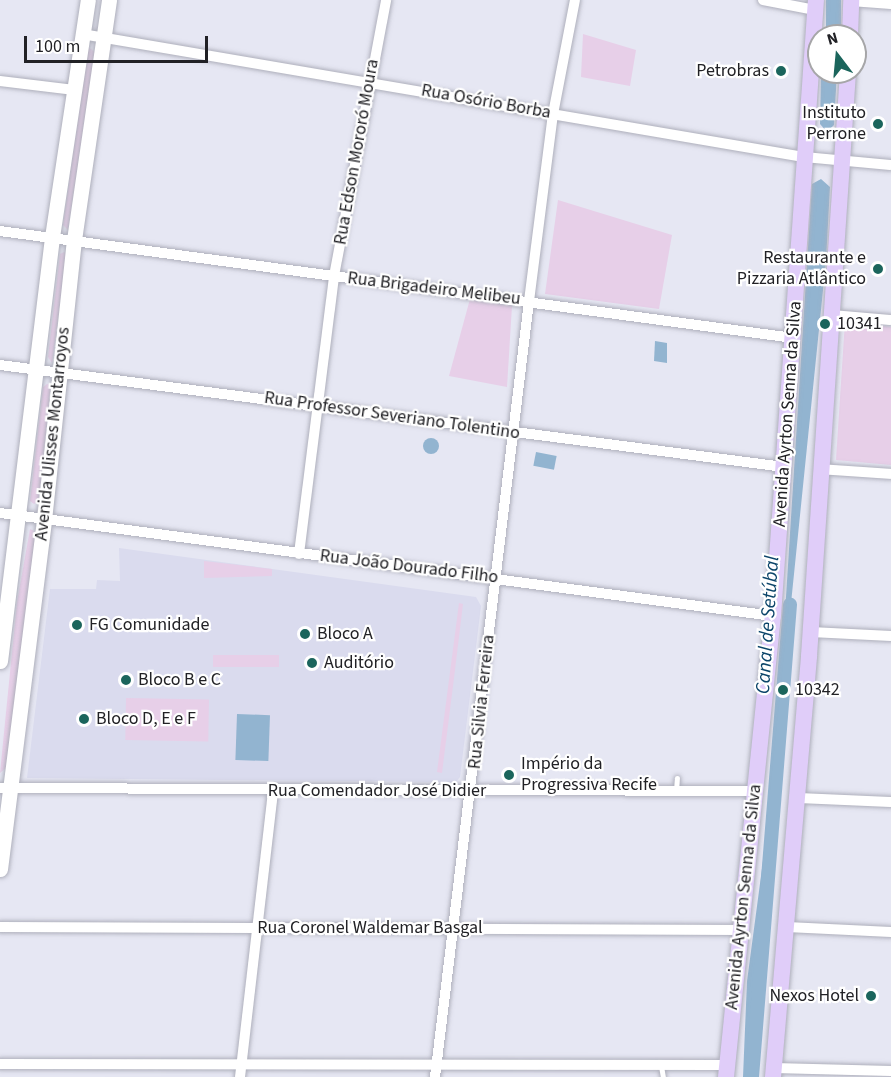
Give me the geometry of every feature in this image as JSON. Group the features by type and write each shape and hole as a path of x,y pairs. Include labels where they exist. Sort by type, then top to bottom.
{"main road":[{"name":"Avenida Ulisses Montarroyos","path":"0,654 52,237 88,0"},
{"name":"Avenida Ulisses Montarroyos","path":"0,868 5,789 44,520 74,240 109,0"},
{"path":"850,24 851,0"},
{"name":"Avenida Ayrton Senna da Silva","path":"726,1071 773,616 815,5"},
{"name":"Avenida Ayrton Senna da Silva","path":"774,1073 811,632 847,84"}],"street":[{"name":"Rua Edson Mororó Moura","path":"299,554 334,276 386,0"},
{"name":"Rua Silvia Ferreira","path":"435,1072 472,792 528,301 553,114 574,0"},
{"path":"763,0 815,5"},
{"path":"851,0 891,4"},
{"name":"Rua Osório Borba","path":"82,34 369,81 804,157 891,165"},
{"path":"0,81 74,90"},
{"name":"Rua Brigadeiro Melibeu","path":"0,231 793,338"},
{"path":"831,315 891,320"},
{"name":"Rua Professor Severiano Tolentino","path":"0,365 784,467"},
{"path":"820,469 891,474"},
{"name":"Rua João Dourado Filho","path":"0,513 299,554 495,577 773,616"},
{"path":"811,632 891,636"},
{"name":"Rua Comendador José Didier","path":"5,789 273,790 447,786 472,792 755,791"},
{"path":"240,1077 273,790"},
{"path":"798,798 891,802"},
{"name":"Rua Coronel Waldemar Basgal","path":"0,927 741,930"},
{"path":"787,927 891,932"},
{"path":"0,1064 242,1065 435,1072 661,1064 726,1071"},
{"path":"774,1073 891,1071"}],"lane":[{"path":"676,791 677,778"},
{"path":"661,1064 663,1077"}],"shaded area":[{"path":"583,34 636,50 630,86 581,77"},
{"path":"88,47 95,52 68,230 63,225"},
{"path":"558,200 672,235 659,309 545,294"},
{"path":"64,252 67,254 52,363 48,357 60,254"},
{"path":"470,299 512,306 507,387 449,376"},
{"path":"845,321 891,327 891,465 836,460"},
{"path":"47,384 51,385 39,500 34,504 30,501 43,387"},
{"path":"30,529 34,531 35,541 6,768 0,773 17,602"},
{"path":"119,548 476,597 481,606 460,777 456,782 27,778 50,589 96,589 97,580 120,581"},
{"path":"204,561 272,569 272,576 204,578"},
{"path":"459,603 463,604 442,773 437,772"},
{"path":"213,655 279,655 279,667 213,667"},
{"path":"126,698 209,699 208,741 125,740"}],"water":[{"path":"826,0 841,0 841,24 826,24"},
{"path":"821,84 836,84 834,125 827,132 820,124"},
{"path":"821,179 830,187 826,261 789,623 751,1077 743,1077 747,981 775,771 812,184"},
{"path":"655,341 667,343 667,363 654,361"},
{"path":"428,438 434,438 439,446 437,452 428,454 423,449 423,443"},
{"path":"536,452 557,456 554,470 533,466"},
{"path":"237,714 270,715 268,761 235,760"}],"waterway":[{"name":"Canal de Setúbal","path":"752,1077 790,605"}],"place":[{"name":"Petrobras","path":"781,71"},
{"name":"Instituto Perrone","path":"878,124"},
{"name":"Restaurante e Pizzaria Atlântico","path":"878,269"},
{"name":"10341","path":"825,324"},
{"name":"FG Comunidade","path":"77,625"},
{"name":"Bloco A","path":"305,634"},
{"name":"Auditório","path":"312,663"},
{"name":"Bloco B e C","path":"126,680"},
{"name":"10342","path":"783,690"},
{"name":"Bloco D, E e F","path":"84,719"},
{"name":"Império da Progressiva Recife","path":"509,775"},
{"name":"Nexos Hotel","path":"871,996"}]}
